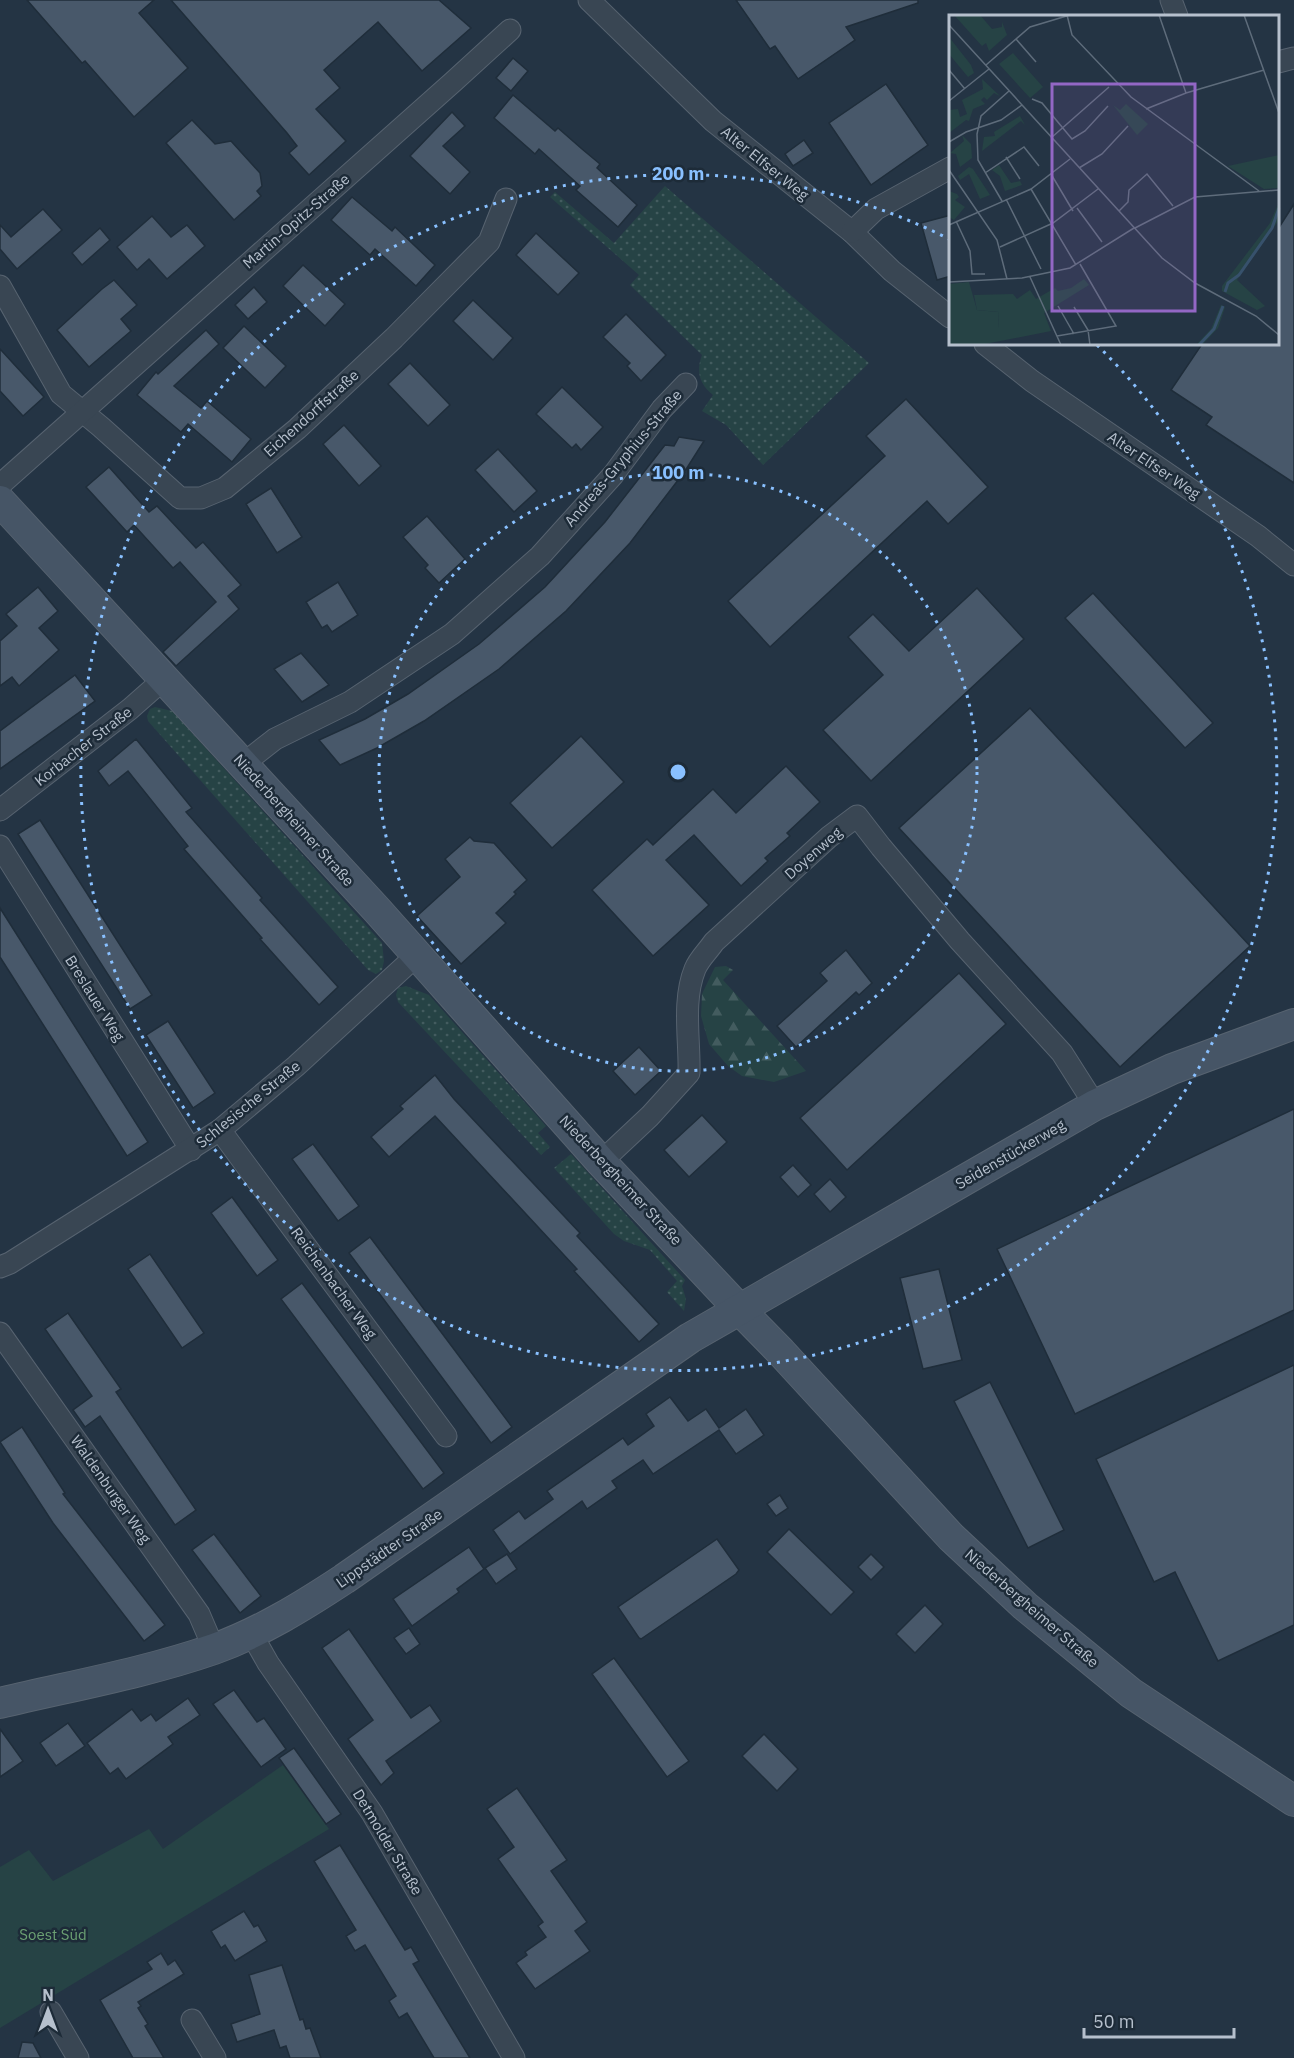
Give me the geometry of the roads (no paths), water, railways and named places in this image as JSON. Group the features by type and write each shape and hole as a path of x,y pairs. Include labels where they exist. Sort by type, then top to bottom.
{"main road":[{"name":"Niederbergheimer Straße","path":"0,501 417,955 601,1162 781,1352 951,1537 1025,1606 1131,1693 1294,1802"},
{"name":"Seidenstückerweg","path":"740,1310 1095,1105 1172,1069 1294,1024"},
{"name":"Lippstädter Straße","path":"0,1703 157,1666 214,1649 299,1608 344,1580 690,1338 740,1310"}],"street":[{"name":"Alter Elfser Weg","path":"589,0 713,121 852,232 892,271 949,314"},
{"path":"1171,0 1177,15"},
{"name":"Martin-Opitz-Straße","path":"0,484 510,30"},
{"path":"1279,62 1294,58"},
{"path":"852,232 876,209 949,169"},
{"name":"Eichendorffstraße","path":"81,411 180,498 201,498 225,488 305,421 394,338 489,242 506,199"},
{"path":"0,286 60,394 81,411"},
{"name":"Alter Elfser Weg","path":"986,345 1032,381 1258,536 1294,565"},
{"name":"Andreas-Gryphius-Straße","path":"243,764 275,739 350,702 453,634 540,556 614,475 662,409 686,384"},
{"name":"Korbacher Straße","path":"0,810 130,709 164,679"},
{"name":"Doyenweg","path":"601,1162 650,1116 689,1073 688,1013 692,977 714,942 829,837 857,816 880,847 960,941 1062,1053 1095,1105"},
{"name":"Breslauer Weg","path":"0,846 191,1150"},
{"name":"Schlesische Straße","path":"0,1267 10,1263 220,1130 296,1066 417,955"},
{"name":"Reichenbacher Weg","path":"220,1130 447,1436"},
{"name":"Waldenburger Weg","path":"0,1333 200,1614 214,1649"},
{"name":"Detmolder Straße","path":"251,1633 267,1663 372,1813 514,2058"},
{"path":"51,2012 78,2058"},
{"path":"192,2020 216,2058"}],"park label":[{"name":"Soest Süd","path":"53,1934"}]}
